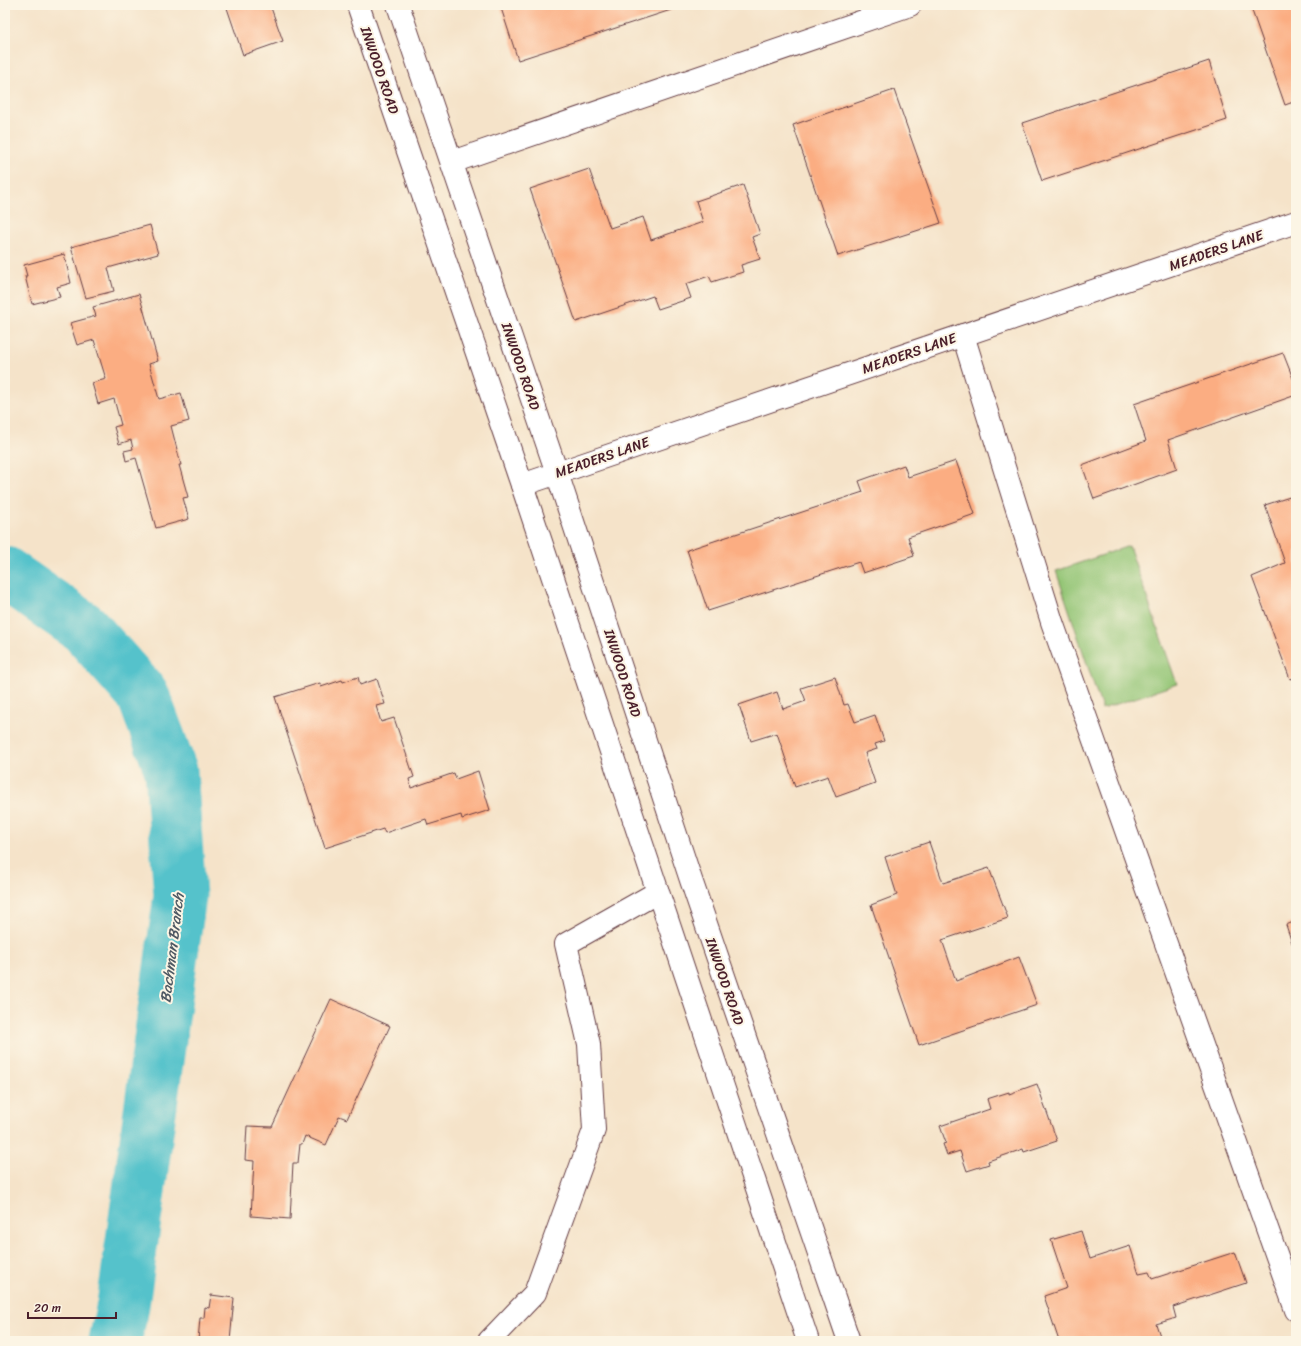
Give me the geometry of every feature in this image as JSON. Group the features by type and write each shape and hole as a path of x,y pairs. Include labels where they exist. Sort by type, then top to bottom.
{"main road":[{"name":"INWOOD ROAD","path":"358,5 522,485 808,1341"},
{"name":"INWOOD ROAD","path":"398,5 557,473 691,880 849,1341"},
{"path":"452,162 910,5"},
{"name":"MEADERS LANE","path":"522,485 1296,222"},
{"path":"963,335 1052,622 1296,1310"},
{"path":"489,1341 535,1293 594,1130 589,1044 566,944 658,892 691,880"}],"green space":[{"path":"1129,546 1177,684 1102,709 1056,571"}],"building":[{"path":"226,5 270,5 283,41 243,55"},
{"path":"500,5 676,5 677,8 518,60"},
{"path":"1250,5 1296,5 1296,101 1285,105"},
{"path":"1209,61 1227,120 1042,181 1022,123"},
{"path":"894,90 941,223 838,256 793,125"},
{"path":"589,169 610,228 643,217 651,240 703,222 696,201 743,185 760,234 752,237 760,259 741,265 743,272 712,282 709,276 686,284 691,298 658,309 653,296 576,322 530,189"},
{"path":"150,225 158,254 108,268 114,291 86,298 71,247"},
{"path":"64,254 71,283 57,287 60,297 32,304 25,276 27,276 24,265"},
{"path":"139,294 158,361 149,364 159,399 181,393 189,421 171,426 181,465 179,465 188,497 183,498 189,519 156,528 136,458 126,461 124,451 133,449 131,440 119,444 114,427 121,425 114,399 98,404 92,383 106,379 94,340 77,345 70,323 96,316 93,307"},
{"path":"1283,353 1296,386 1296,395 1168,440 1177,469 1094,499 1082,465 1146,441 1134,404"},
{"path":"956,461 975,514 908,537 914,556 863,573 859,562 708,611 687,550 863,492 859,481 904,465 908,477"},
{"path":"1296,495 1296,677 1290,679 1252,577 1285,563 1265,505"},
{"path":"358,677 360,685 377,679 385,704 376,706 381,722 394,718 414,777 409,779 411,788 454,773 456,779 478,771 490,810 462,819 461,815 428,825 426,819 385,833 383,829 325,848 275,697 320,683 321,687 342,680 343,682"},
{"path":"835,677 844,705 848,704 855,722 875,715 884,741 875,744 877,749 865,753 875,783 836,797 828,776 795,787 777,733 751,741 739,705 777,692 783,709 806,701 801,688"},
{"path":"929,842 943,883 989,868 1008,918 942,940 956,981 1019,957 1037,1005 919,1045 871,905 897,895 885,857"},
{"path":"1296,921 1296,955 1286,925"},
{"path":"331,999 390,1026 347,1119 339,1116 326,1145 305,1136 302,1144 300,1144 298,1163 293,1163 290,1219 251,1216 254,1161 245,1160 247,1126 272,1127"},
{"path":"1037,1084 1057,1141 1024,1152 1023,1149 988,1161 989,1164 967,1171 960,1151 947,1155 943,1144 946,1143 940,1126 990,1109 987,1099 1009,1092 1009,1094"},
{"path":"1081,1231 1090,1259 1130,1246 1139,1274 1149,1272 1152,1279 1235,1252 1246,1283 1173,1307 1176,1318 1156,1324 1160,1336 1145,1341 1059,1341 1044,1296 1067,1288 1051,1240"},
{"path":"211,1295 234,1298 230,1341 198,1341 200,1318 204,1318 205,1307 209,1308"}],"waterway":[{"name":"Bachman Branch","path":"5,573 84,628 143,695 171,771 180,896 123,1305 115,1341"}]}
